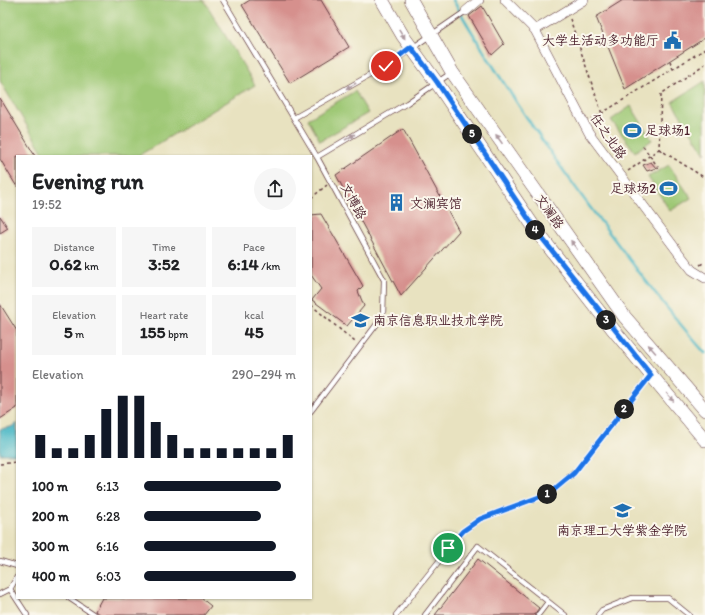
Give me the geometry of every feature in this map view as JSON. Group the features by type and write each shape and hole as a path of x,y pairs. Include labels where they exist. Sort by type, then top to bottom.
{"main road":[{"name":"文澜路","path":"382,0 411,47 437,82 538,233 651,375 705,440"},
{"name":"文澜路","path":"411,0 452,72 624,316 705,410"}],"street":[{"path":"466,10 479,0"},
{"name":"任之北路","path":"505,0 535,30 584,125 687,264 692,270 705,278"},
{"path":"535,30 584,0"}],"lane":[{"name":"文博路","path":"224,0 317,157 384,280 383,316 312,410"},
{"path":"294,118 386,66 411,47 455,19 466,10"},
{"path":"317,157 407,103 452,72"},
{"path":"396,615 463,531 480,519 550,493 574,473 651,375"},
{"path":"425,615 478,546 565,615"},
{"path":"0,561 16,566"},
{"path":"0,594 10,589 16,579"},
{"path":"10,589 16,599"},
{"path":"598,615 602,610 632,598 668,598 690,615"},
{"path":"16,599 26,615"},
{"path":"71,599 93,614 92,615"},
{"path":"538,615 548,602"}],"path":[{"path":"567,10 602,114"},
{"path":"584,125 705,49"},
{"path":"670,61 673,69"},
{"path":"659,149 661,94 705,64"},
{"path":"643,146 660,170"},
{"path":"621,176 659,149"},
{"path":"659,149 705,178"},
{"path":"312,197 331,182"},
{"path":"312,306 361,347"},
{"path":"0,464 16,462"}],"green space":[{"path":"0,0 204,0 255,85 140,155 44,155 0,81"},
{"path":"705,81 705,154 672,102"},
{"path":"355,91 368,113 320,141 308,119"},
{"name":"足球场1","path":"631,106 652,140 635,152 611,120"},
{"name":"足球场2","path":"669,165 691,198 670,211 648,177"}],"water":[{"path":"16,424 16,454 0,454 0,429 11,427"}],"building":[{"path":"250,0 321,0 349,47 290,83 242,5"},
{"path":"623,0 705,0 705,38 625,89 596,17"},
{"path":"482,6 504,44 492,55 469,16"},
{"path":"0,98 34,155 16,155 16,185 0,159"},
{"name":"文澜宾馆","path":"403,129 459,231 401,296 336,175"},
{"path":"651,162 656,168 647,171 643,165"},
{"path":"321,214 363,286 358,291 364,306 347,326 312,300 321,289 312,276 312,215"},
{"path":"0,216 8,228 0,233"},
{"path":"0,304 16,329 16,409 0,419"},
{"path":"478,559 539,608 534,615 435,615"},
{"path":"101,599 202,599 211,606 204,615 100,615 95,611"}],"waterway":[{"path":"453,0 532,126 575,187 651,287 705,353"}],"place":[{"name":"大学生活动多功能厅","path":"672,40"},
{"name":"足球场1","path":"632,130"},
{"name":"足球场2","path":"669,188"},
{"name":"文澜宾馆","path":"397,203"},
{"name":"南京信息职业技术学院","path":"360,320"},
{"name":"南京理工大学紫金学院","path":"622,511"}],"route":[{"path":"386,66 411,47 437,82 538,233 612,328 651,375 574,473 563,483 550,493 532,501 480,519 463,531 448,548"}]}
